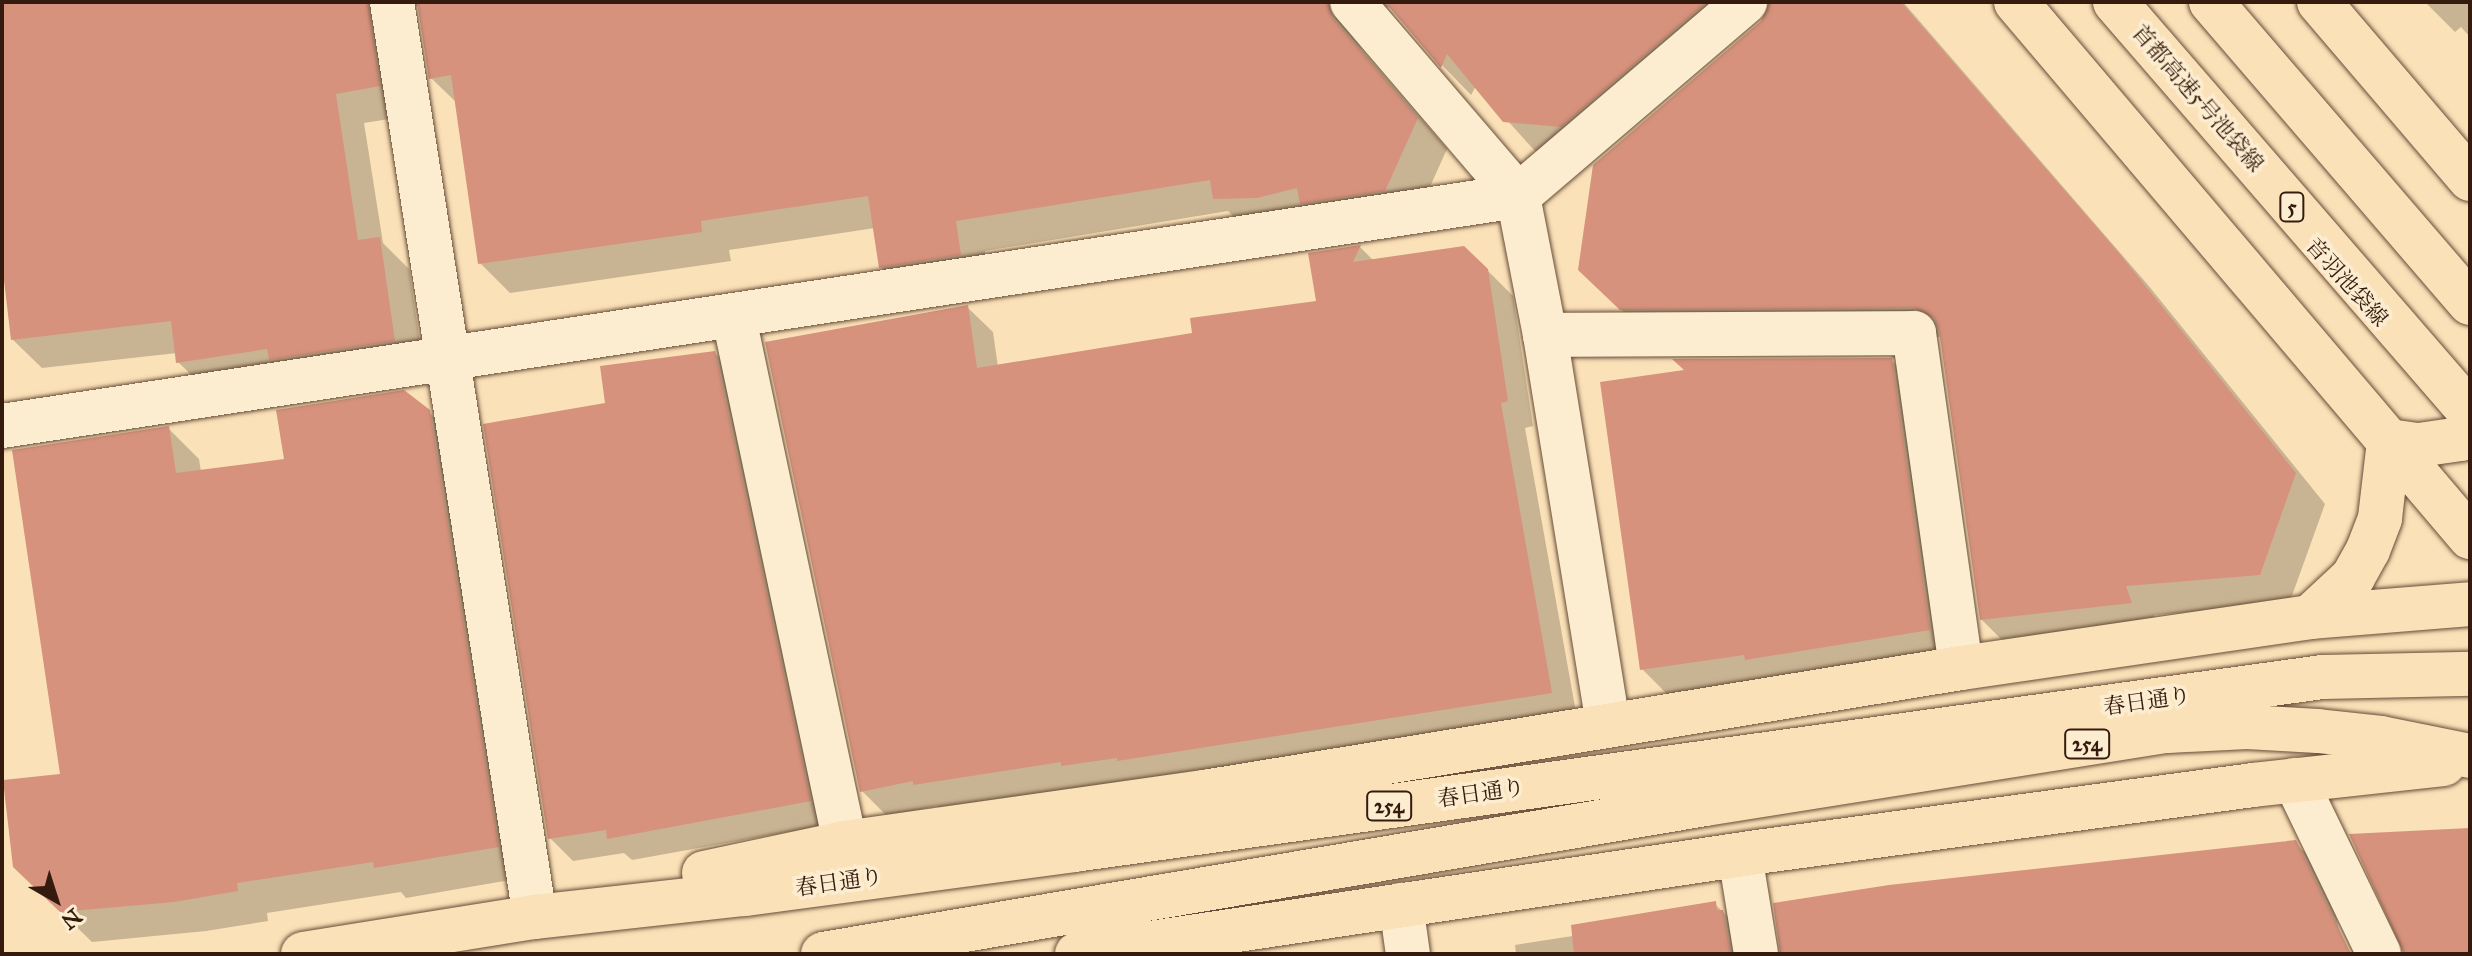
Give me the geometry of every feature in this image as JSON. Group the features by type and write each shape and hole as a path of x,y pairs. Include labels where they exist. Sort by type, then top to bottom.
{"main road":[{"path":"2016,2 2470,537"},
{"name":"音羽池袋線","path":"2096,2 2470,415"},
{"name":"首都高速5号池袋線","path":"2115,2 2470,415"},
{"path":"2211,2 2470,303"},
{"path":"2222,2 2470,293"},
{"path":"2319,2 2470,179"},
{"path":"2389,441 2419,445 2461,439 2470,433"},
{"path":"2310,617 2353,577 2368,550 2380,518 2389,441"},
{"path":"535,917 680,878 845,843 1204,792 1961,668 2310,617 2470,604"},
{"name":"春日通り","path":"823,954 1704,783 2322,677 2470,674"},
{"name":"春日通り","path":"303,954 535,917 2184,730 2247,727 2318,731 2381,738 2470,759"},
{"path":"1077,954 1740,855 2470,759"}],"street":[{"path":"392,2 535,917"},
{"path":"1352,2 1518,196 1545,335 1608,724"},
{"path":"2,426 734,318 1518,196 1745,2"},
{"path":"734,318 845,843"},
{"path":"1545,335 1914,333 1961,668"},
{"path":"2295,780 2379,954"},
{"path":"1740,855 1756,954"},
{"path":"1401,905 1408,954"}],"building":[{"path":"2,2 368,2 380,86 336,94 358,240 380,237 395,341 269,360 267,349 176,363 171,321 11,340 2,263"},
{"path":"417,2 1328,2 1333,18 1418,118 1385,191 1300,204 1297,188 1257,198 1213,199 1210,180 956,221 961,255 879,268 868,196 701,221 702,232 478,264 451,75 429,79"},
{"path":"1385,2 1707,2 1561,127 1503,122 1447,54 1441,68"},
{"path":"1769,2 1901,2 2119,253 2296,473 2260,575 2126,586 2132,603 1980,620 1939,330 1934,318 1914,308 1620,310 1578,270 1593,165 1761,21"},
{"path":"1361,245 1353,262 1464,246 1488,269 1508,401 1501,403 1552,693 1117,761 1117,758 1061,766 1061,762 913,785 913,781 860,792 765,342 968,305 977,368 1192,333 1190,318 1316,301 1308,253"},
{"path":"715,351 811,801 607,839 606,830 548,839 483,424 605,403 600,366"},
{"path":"1892,358 1930,630 1745,660 1744,655 1640,670 1600,382 1684,370 1672,359"},
{"path":"404,390 430,410 499,847 374,868 373,862 237,883 238,891 174,902 60,912 13,867 3,780 60,774 12,450 169,426 176,473 284,459 276,410"},
{"path":"2470,828 2470,954 2404,954 2349,834"},
{"path":"2296,840 2351,954 1780,954 1773,903 1889,885"},
{"path":"1716,901 1717,910 1723,910 1731,954 1574,954 1571,925"}]}
